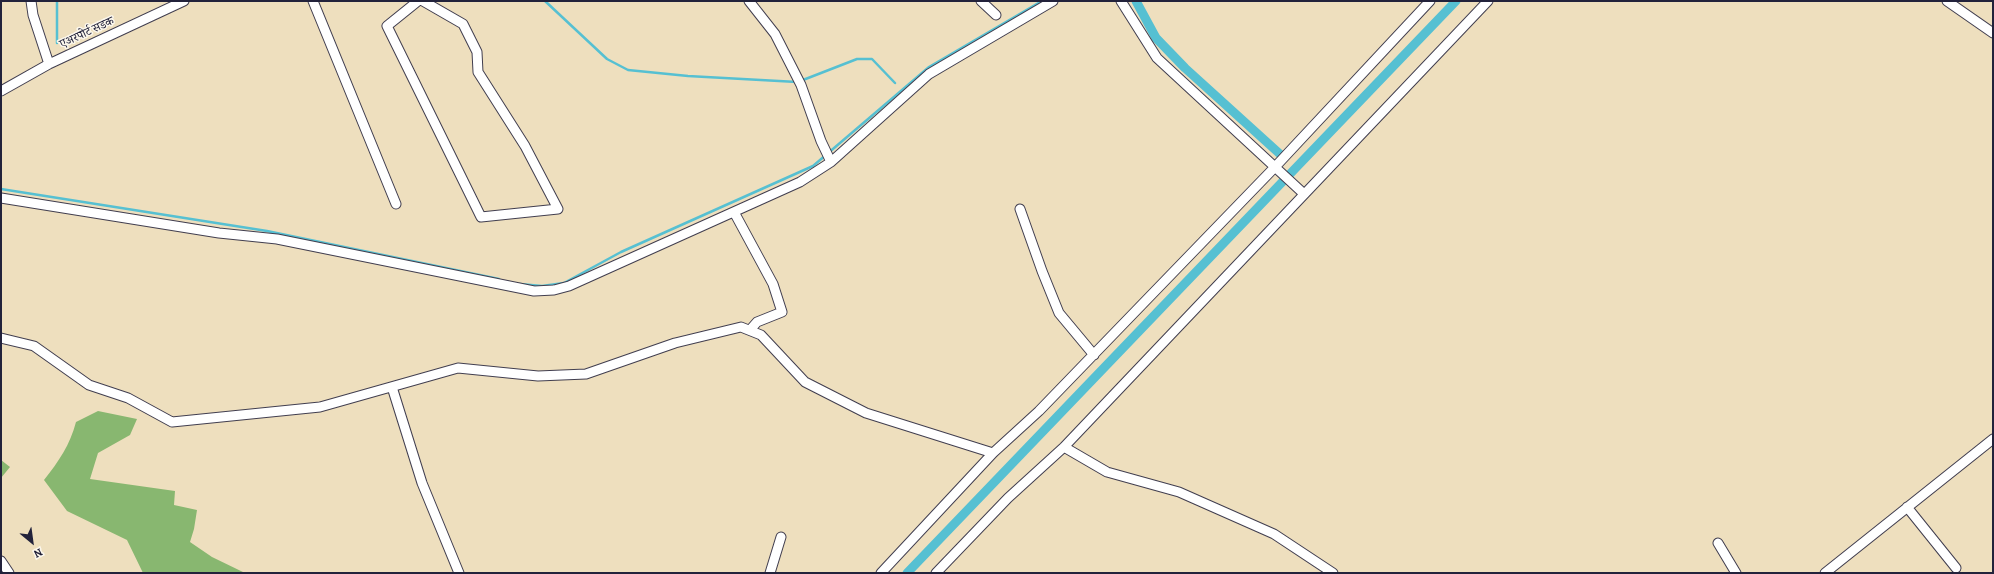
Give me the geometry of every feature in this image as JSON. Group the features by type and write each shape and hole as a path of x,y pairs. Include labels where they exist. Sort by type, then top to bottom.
{"street":[{"path":"31,1 33,15 50,64"},
{"name":"एअरपोर्ट सडक","path":"1,91 50,64 184,1"},
{"path":"314,1 396,204"},
{"path":"418,1 387,26 481,217 558,209 525,146 478,72 477,52 463,24 423,1"},
{"path":"749,1 779,40 801,85 821,141 831,162"},
{"path":"981,1 996,16"},
{"path":"1,198 218,233 277,240 534,291 554,290 569,286 800,182 831,162 929,74 1053,1"},
{"path":"1121,1 1157,58 1275,166 1300,191"},
{"path":"881,573 993,453 1039,411 1094,355 1430,1"},
{"path":"936,573 1008,498 1064,447 1264,237 1300,191 1488,1"},
{"path":"1947,1 1993,34"},
{"path":"1020,209 1042,271 1060,313 1094,355"},
{"path":"734,212 773,284 782,312 756,322 750,330"},
{"path":"1,338 34,346 89,385 128,398 172,422 320,407 458,368 538,376 586,374 675,342 741,327 761,335 805,382 866,412 993,453"},
{"path":"392,387 422,483 459,573"},
{"path":"1825,573 1993,439"},
{"path":"1064,447 1107,472 1178,492 1274,534 1333,573"},
{"path":"1907,507 1956,568"},
{"path":"770,573 781,537"},
{"path":"1718,543 1736,573"},
{"path":"1,561 9,573"}],"green space":[{"path":"98,411 137,419 130,435 98,453 90,479 175,491 174,505 197,510 190,542 212,557 245,573 143,573 127,540 67,511 44,480 71,438 76,422"},
{"path":"1,460 10,467 1,478"}],"waterway":[{"path":"57,1 57,43"},
{"path":"545,1 607,59 628,70 688,76 797,82"},
{"path":"520,284 542,286 564,283 621,252 813,166 929,67 1042,1"},
{"path":"1136,1 1156,38 1185,68 1281,155"},
{"path":"907,573 1456,1"},
{"path":"803,80 857,59 872,59 895,83"},
{"path":"1,189 267,231 499,279"}]}
